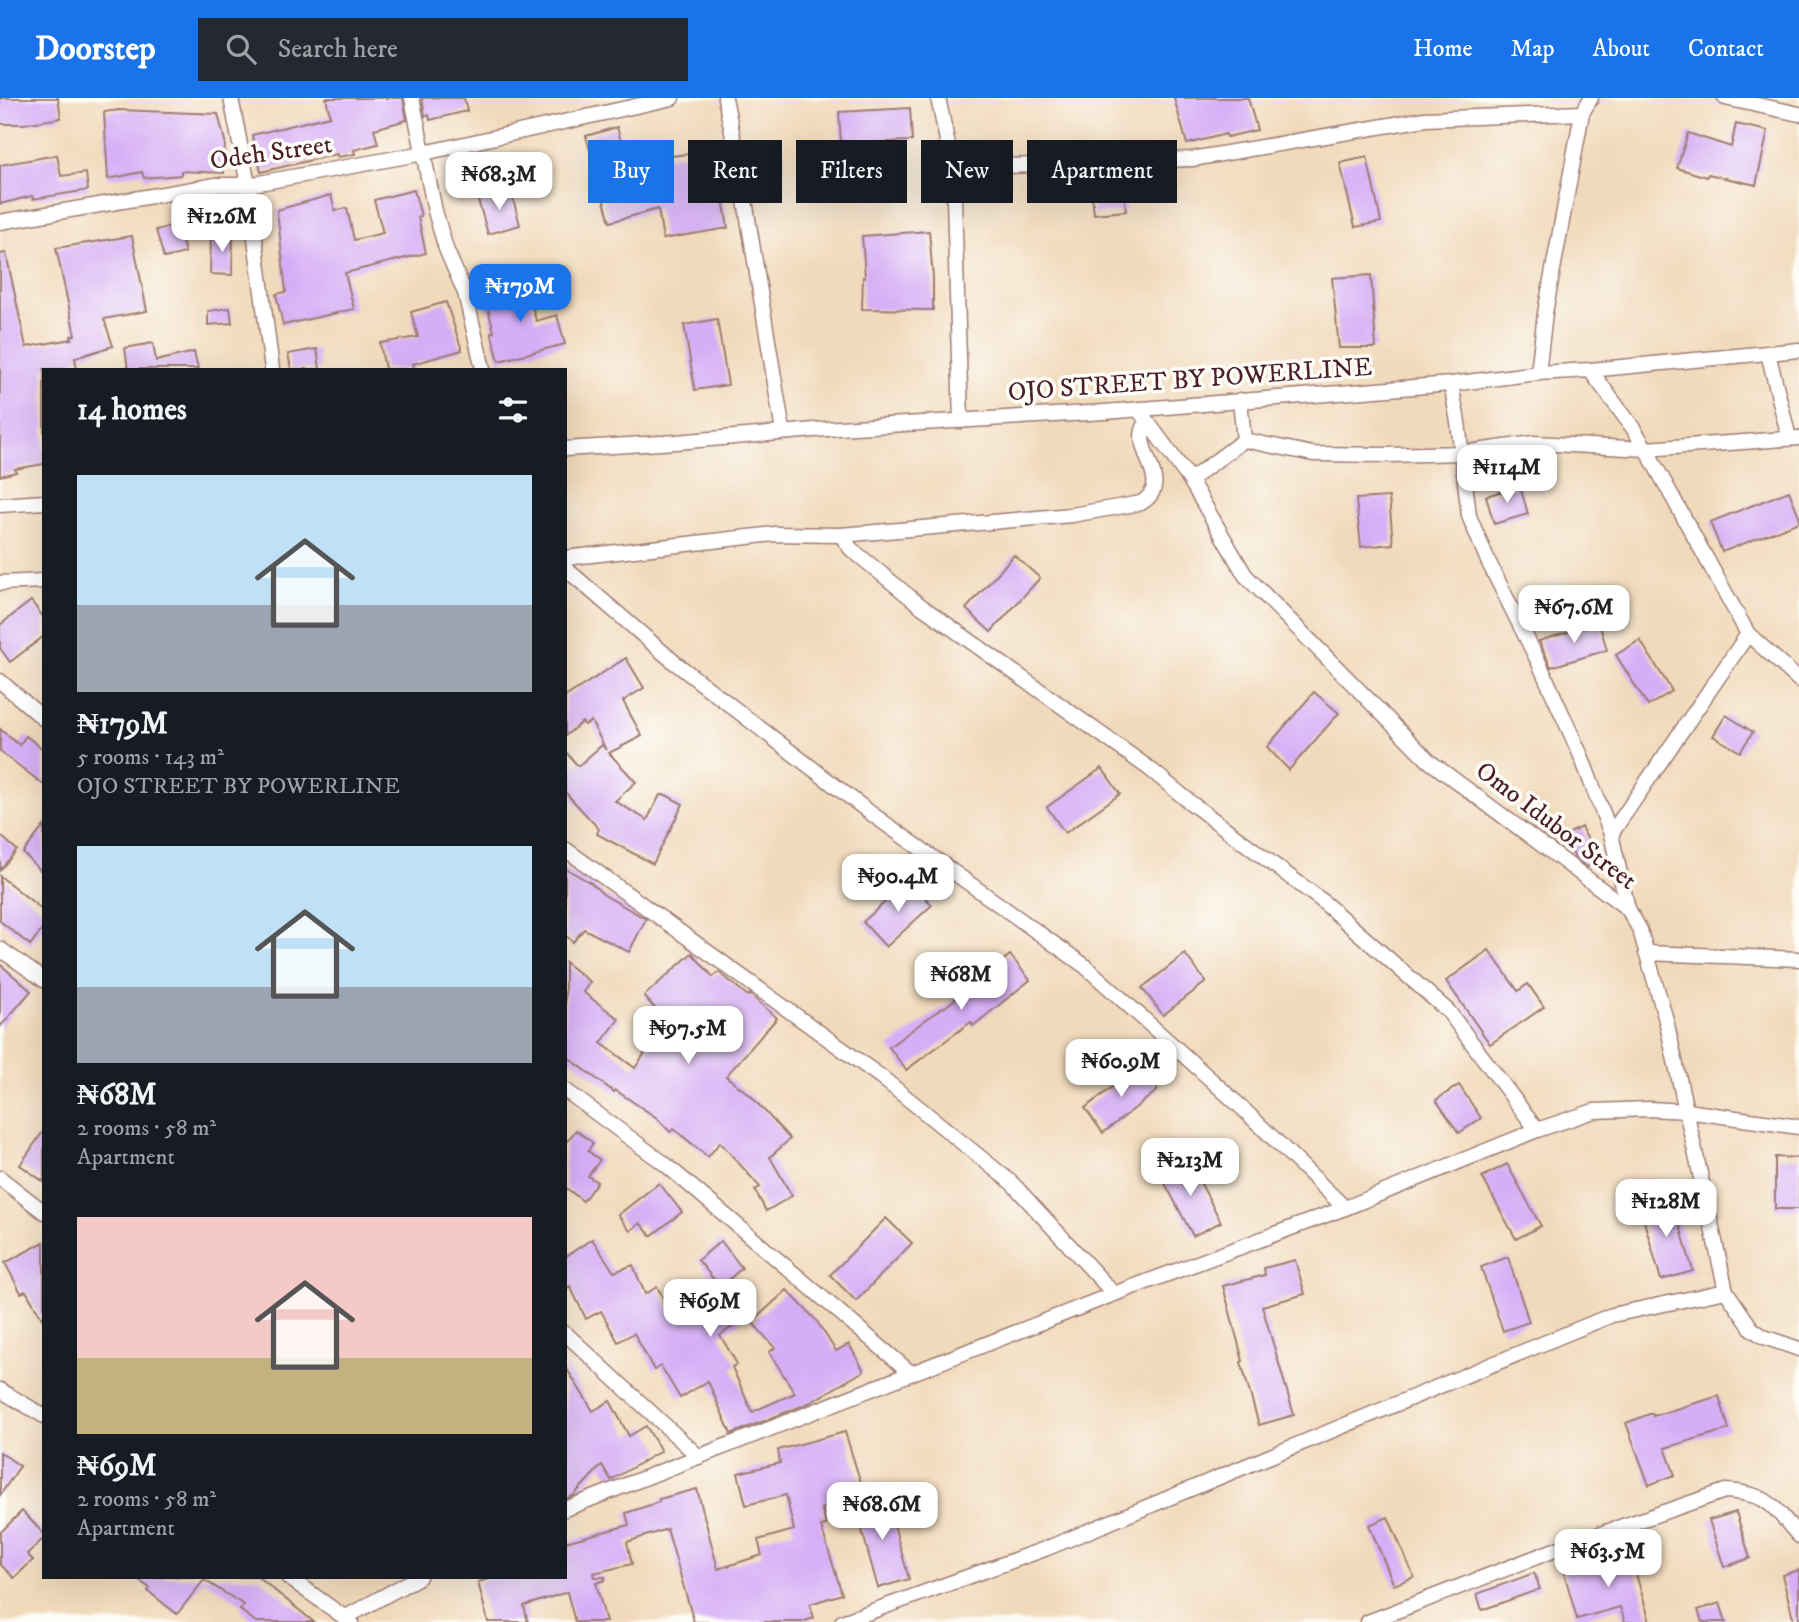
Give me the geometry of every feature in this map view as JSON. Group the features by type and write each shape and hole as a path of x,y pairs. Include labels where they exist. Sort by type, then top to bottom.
{"street":[{"path":"232,98 248,186 272,368"},
{"path":"412,98 435,211 446,249 465,293 483,368"},
{"name":"Odeh Street","path":"0,222 216,185 248,186 424,153 672,98"},
{"path":"726,98 783,432"},
{"path":"938,98 947,140"},
{"path":"1538,373 1545,313 1583,113 1591,98"},
{"path":"1724,98 1799,114"},
{"path":"1013,166 1192,159 1425,119 1583,113"},
{"path":"954,203 961,421"},
{"name":"OJO STREET BY POWERLINE","path":"567,449 1451,384 1538,373 1799,350"},
{"path":"1191,480 1244,440 1313,454 1388,455 1462,453 1534,443 1646,449 1794,438 1768,353"},
{"path":"1590,370 1646,449 1748,634 1799,680"},
{"path":"1451,384 1469,516 1581,756 1611,834 1628,909"},
{"path":"1240,400 1244,440"},
{"name":"Omo Idubor Street","path":"1138,409 1191,480 1245,575 1429,761 1628,909 1640,930 1666,1020 1726,1291 1752,1329 1764,1337 1799,1349"},
{"path":"567,558 775,534 841,535 1072,514 1141,503 1150,498 1156,482 1141,439 1142,428 1147,422"},
{"path":"0,505 42,502"},
{"path":"841,535 851,549 921,606 1150,769 1321,900 1448,1011 1537,1130"},
{"path":"567,570 674,662 837,787 1084,966 1240,1107 1345,1208"},
{"path":"0,583 42,582"},
{"path":"1611,834 1748,634"},
{"path":"0,681 42,717"},
{"path":"567,850 903,1095 1012,1183 1114,1294"},
{"path":"0,949 42,979"},
{"path":"1646,953 1799,959"},
{"path":"567,1091 665,1164 911,1374"},
{"path":"567,1508 1114,1294 1345,1208 1537,1130 1594,1111 1687,1111 1799,1127"},
{"path":"0,1178 42,1210"},
{"path":"842,1622 1045,1549 1612,1315 1726,1291"},
{"path":"567,1336 699,1457"},
{"path":"0,1390 42,1415"},
{"path":"1368,1622 1565,1546 1725,1491 1751,1493 1770,1503 1799,1536"},
{"path":"291,1579 349,1620 416,1579"}],"building":[{"path":"0,98 58,98 61,118 24,124 0,124"},
{"path":"326,98 403,98 407,120 374,129 378,144 354,150 355,154 338,157 337,154 261,172 252,135 330,116"},
{"path":"422,98 464,98 467,111 430,120 429,115 425,116"},
{"path":"1174,98 1248,98 1257,130 1227,137 1226,134 1187,144"},
{"path":"910,108 912,141 841,140 839,112"},
{"path":"119,110 218,114 225,141 224,173 181,171 181,175 144,178 142,172 108,179 104,112"},
{"path":"1736,124 1768,131 1756,185 1708,174 1707,177 1677,168 1688,133 1731,147"},
{"path":"617,127 621,140 588,140 588,143 586,136"},
{"path":"688,154 688,203 724,203 728,228 663,239 658,209 610,222 605,203 674,203 674,156"},
{"path":"57,155 61,176 86,173 88,190 33,199 32,196 0,204 0,165"},
{"path":"1367,157 1381,222 1355,227 1340,163"},
{"path":"414,190 426,253 345,273 354,309 283,325 276,294 286,292 277,210 331,195 335,211 347,208 354,240 383,233 374,200"},
{"path":"511,191 520,225 488,234 478,200"},
{"path":"1093,203 1125,203 1126,211 1094,214"},
{"path":"178,224 185,253 164,258 156,230"},
{"path":"929,231 933,310 862,309 865,277 862,236"},
{"path":"211,234 233,235 232,275 210,274"},
{"path":"132,236 147,311 104,319 113,346 75,358 77,368 42,368 42,464 15,469 16,472 0,476 0,254 6,253 26,347 72,339 71,336 75,335 56,248"},
{"path":"1371,275 1376,348 1339,348 1332,278"},
{"path":"526,282 536,321 557,315 565,344 499,361 484,293"},
{"path":"446,302 462,350 413,364 414,368 385,368 380,343 418,337 411,312"},
{"path":"230,308 232,323 208,325 208,311"},
{"path":"717,319 728,385 695,390 684,325"},
{"path":"153,343 156,361 194,352 198,368 128,368 125,348"},
{"path":"317,349 320,368 291,368 288,354"},
{"path":"1520,486 1528,514 1494,524 1486,496"},
{"path":"1789,491 1799,522 1722,552 1710,522"},
{"path":"1389,497 1393,544 1361,547 1356,499"},
{"path":"1014,555 1040,578 991,632 966,609"},
{"path":"31,601 42,615 42,638 10,662 0,648 0,625"},
{"path":"1599,623 1607,650 1551,667 1539,641"},
{"path":"1640,640 1672,691 1648,706 1616,655"},
{"path":"626,658 644,688 623,701 642,736 609,753 636,782 615,801 647,820 660,795 666,795 683,804 653,864 597,834 599,829 567,794 567,753 578,766 602,745 606,750 591,721 585,725 582,722 567,734 567,696"},
{"path":"1314,692 1339,713 1289,770 1267,747"},
{"path":"1726,715 1753,732 1740,752 1713,736"},
{"path":"0,729 19,745 26,736 42,748 42,783 0,751"},
{"path":"1102,768 1120,794 1065,833 1047,807"},
{"path":"1581,827 1599,860 1587,867 1575,858 1564,836"},
{"path":"42,829 42,872 23,853"},
{"path":"0,835 17,850 0,870"},
{"path":"567,869 591,883 604,895 646,919 629,952 584,929 573,942 567,937"},
{"path":"0,876 42,909 42,930 30,945 0,921"},
{"path":"909,880 932,905 886,947 863,922"},
{"path":"1489,950 1518,991 1528,984 1544,1007 1490,1044 1446,981"},
{"path":"692,953 713,977 719,972 777,1018 726,1076 751,1096 790,1139 770,1157 792,1196 766,1211 755,1190 760,1187 720,1142 708,1157 674,1129 670,1132 657,1118 615,1090 614,1092 567,1057 567,964 590,982 583,992 619,1019 601,1043 635,1068 666,1021 644,996"},
{"path":"1185,954 1206,982 1163,1015 1142,988"},
{"path":"1010,955 1030,980 973,1026 971,1022 906,1070 889,1047 944,1008"},
{"path":"0,964 31,991 0,1027"},
{"path":"1140,1066 1158,1090 1103,1133 1085,1108"},
{"path":"1459,1085 1481,1118 1459,1133 1436,1100"},
{"path":"576,1130 593,1143 588,1151 600,1160 588,1176 597,1182 583,1201 567,1189 567,1141"},
{"path":"42,1133 42,1181 20,1165"},
{"path":"1775,1157 1799,1158 1799,1209 1775,1209"},
{"path":"1188,1159 1221,1222 1193,1236 1160,1174"},
{"path":"1507,1164 1541,1226 1516,1239 1482,1177"},
{"path":"659,1183 682,1212 651,1236 640,1223 630,1231 618,1215"},
{"path":"1672,1198 1693,1271 1661,1280 1640,1207"},
{"path":"886,1218 912,1243 856,1301 830,1275"},
{"path":"592,1239 614,1272 633,1265 645,1294 657,1287 678,1323 720,1293 740,1322 720,1335 737,1364 732,1367 752,1412 795,1393 769,1352 775,1348 752,1322 787,1290 816,1320 836,1351 849,1344 864,1371 809,1403 731,1434 708,1381 680,1398 661,1366 654,1370 634,1333 618,1342 601,1311 586,1319 570,1286 567,1288 567,1256"},
{"path":"721,1241 742,1268 720,1287 698,1260"},
{"path":"42,1243 42,1319 26,1291 21,1293 5,1263"},
{"path":"1508,1257 1529,1322 1503,1331 1481,1267"},
{"path":"1295,1260 1305,1294 1262,1306 1294,1415 1259,1425 1223,1286 1265,1275 1264,1268"},
{"path":"567,1369 593,1411 610,1401 629,1436 646,1426 661,1451 611,1480 602,1465 573,1496 567,1498"},
{"path":"1719,1396 1729,1429 1665,1448 1675,1475 1649,1485 1626,1423 1652,1413 1653,1416"},
{"path":"845,1432 865,1496 822,1509 826,1525 821,1526 842,1594 810,1604 814,1618 802,1622 694,1622 667,1529 627,1542 632,1564 594,1573 595,1577 605,1577 605,1580 596,1583 606,1622 575,1622 567,1592 524,1606 528,1622 488,1622 478,1582 489,1579 567,1579 567,1541 629,1525 626,1513 659,1502 659,1499 697,1489 718,1569 762,1555 758,1540 794,1530 786,1495 746,1505 738,1473 780,1463 778,1450"},
{"path":"0,1452 20,1466 0,1495"},
{"path":"886,1496 909,1579 878,1588 855,1505"},
{"path":"22,1511 42,1532 42,1540 27,1554 33,1560 14,1578 0,1564 0,1533"},
{"path":"1736,1512 1750,1558 1724,1567 1709,1520"},
{"path":"1388,1517 1414,1577 1394,1585 1369,1525"},
{"path":"1629,1550 1650,1622 1625,1622 1620,1607 1577,1619 1564,1572"},
{"path":"1799,1570 1799,1620 1794,1621 1782,1575"},
{"path":"1534,1573 1540,1589 1482,1610 1477,1594"},
{"path":"136,1579 260,1579 314,1622 256,1622 240,1610 244,1605 204,1580 177,1614 148,1591 150,1588"},
{"path":"1720,1603 1726,1622 1702,1622 1698,1610"}]}
